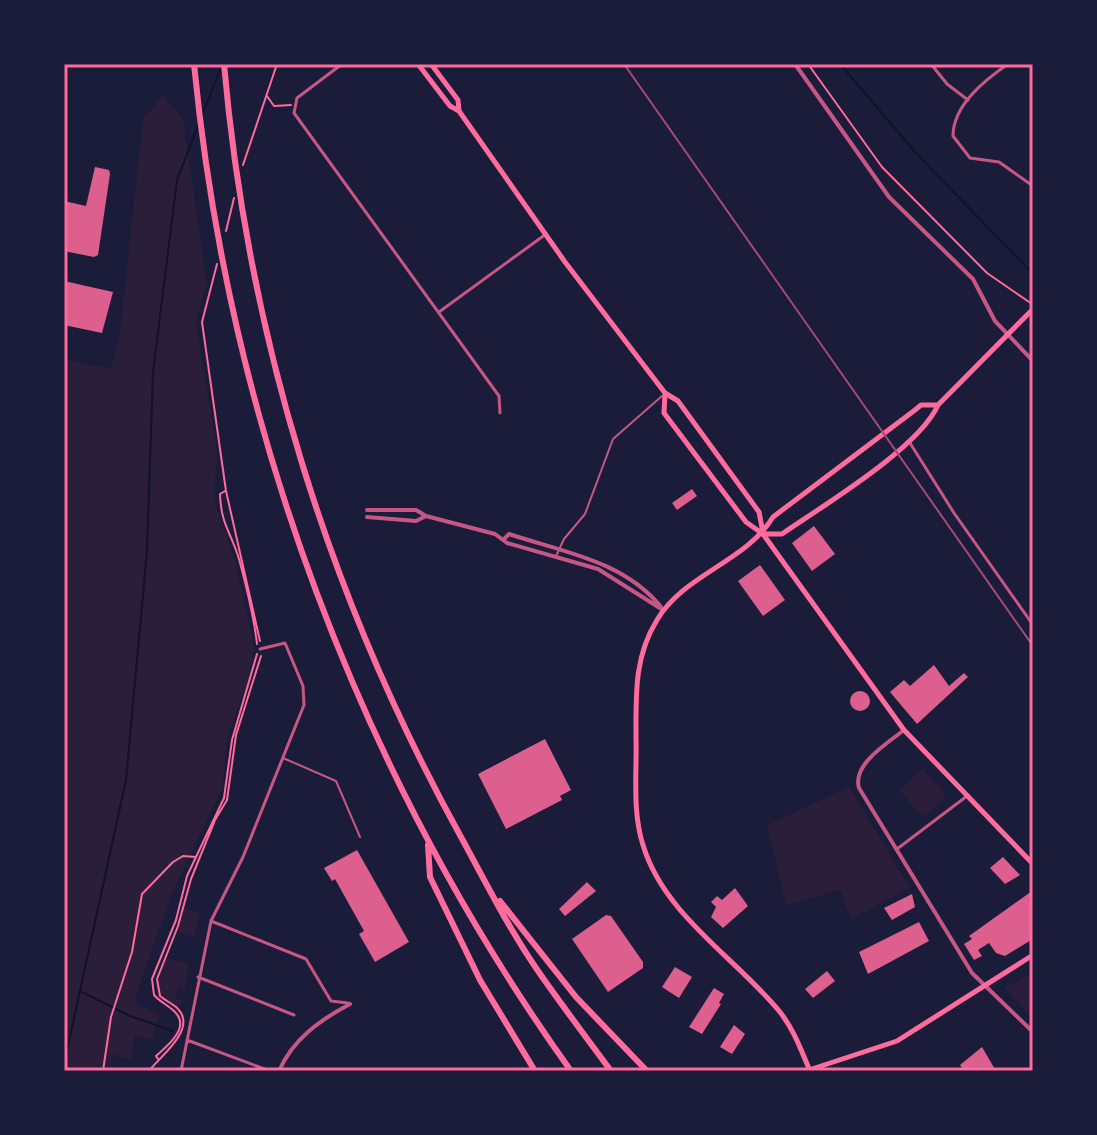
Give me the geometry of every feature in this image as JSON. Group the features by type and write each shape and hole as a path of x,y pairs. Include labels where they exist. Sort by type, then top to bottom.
{"highway":[{"path":"194,64 214,222 228,290 277,477 311,581 366,717 428,841 485,944 571,1071"},
{"path":"224,64 238,194 263,317 298,456 319,521 393,707 487,885 535,967 611,1071"},
{"path":"428,841 430,877 480,980 535,1071"},
{"path":"487,885 576,997 647,1071"}],"main road":[{"path":"418,64 450,106 459,111 665,393 678,401 759,512 763,534"},
{"path":"431,64 458,100 459,111"},
{"path":"763,534 782,534 909,441 930,422 938,405 1033,307"},
{"path":"665,393 664,413 746,522 763,534 904,730 1033,864"},
{"path":"938,405 921,405 773,517 763,534 663,610 646,641 636,683 637,819 653,872 669,896 781,1014 798,1041 810,1071 897,1041 1033,955"}],"street":[{"path":"342,64 304,92 294,105 294,113 499,396 500,413"},
{"path":"795,64 889,197 973,279 995,321 1033,361"},
{"path":"931,64 947,84 968,100"},
{"path":"1008,64 968,100 953,129 959,149 970,158 1006,165 1033,186"},
{"path":"437,312 546,234"},
{"path":"909,441 919,451 954,513 1033,625"},
{"path":"367,510 416,510 426,516 505,538 507,543 598,569 663,610"},
{"path":"367,517 416,521 426,516"},
{"path":"505,538 509,534 599,561 652,596 663,610"},
{"path":"181,1071 211,921 243,857 301,714 304,693 285,643 260,649"},
{"path":"904,730 863,766 857,777 859,788 966,963 984,985 1033,1032"},
{"path":"897,849 967,796"},
{"path":"211,921 306,959 331,1001 350,1004"},
{"path":"198,977 294,1015"},
{"path":"279,1071 288,1051 301,1037 350,1004"},
{"path":"187,1039 270,1071"}],"lane":[{"path":"556,557 585,514 617,432 665,393"},
{"path":"282,758 336,781 360,837"}],"path":[{"path":"243,165 277,64"},
{"path":"808,64 892,178 987,273 1033,307"},
{"path":"266,96 274,106 294,105"},
{"path":"224,236 238,194"},
{"path":"149,1071 177,1042 182,1024 177,1008 156,989 191,879 215,820 227,800 236,735 260,666 260,649 240,540 226,491 202,322 217,265"},
{"path":"159,1060 156,1056 176,1038 179,1023 175,1012 154,995 152,979 196,857 224,798 232,740 251,684 257,648 238,556 228,539 221,511 220,494 226,491"},
{"path":"103,1071 111,1017 132,952 142,894 173,862 183,856 196,857"}],"shaded area":[{"path":"163,95 183,119 207,285 196,321 217,452 214,500 235,560 254,646 251,674 227,738 222,789 171,895 134,1002 160,1015 152,1040 135,1035 130,1060 112,1054 110,1071 64,1071 64,359 111,369 120,333 143,119"},
{"path":"923,769 945,794 944,800 924,816 899,790"},
{"path":"849,787 910,888 851,919 840,890 786,905 767,825"},
{"path":"183,907 200,914 194,937 176,931"},
{"path":"165,958 189,963 185,989 178,988 176,999 182,1000 178,1009 156,989"},
{"path":"1033,971 1033,1019 1005,988"}],"building":[{"path":"95,167 109,170 110,174 98,255 94,257 64,251 64,201 86,206"},
{"path":"64,281 113,292 102,333 64,325"},
{"path":"692,489 697,496 677,510 672,503"},
{"path":"814,526 835,554 812,571 792,543"},
{"path":"760,565 785,600 763,616 738,581"},
{"path":"934,665 949,686 964,673 968,677 917,724 890,692 904,680 910,686"},
{"path":"860,691 867,694 870,701 867,708 860,711 853,708 850,701 853,694"},
{"path":"545,739 571,790 560,796 562,800 506,829 478,774"},
{"path":"357,850 409,942 375,962 359,934 364,931 335,879 332,881 324,868"},
{"path":"1003,857 1020,875 1005,884 990,868"},
{"path":"587,882 596,891 565,916 559,909"},
{"path":"735,888 748,906 723,928 711,917 716,907 711,902 717,896 722,900"},
{"path":"1032,891 1033,939 1005,956 996,953 989,943 978,950 982,956 974,960 964,944 972,939 969,936"},
{"path":"912,894 915,907 892,920 884,908"},
{"path":"606,915 611,916 643,962 643,968 608,992 572,939"},
{"path":"919,922 929,941 868,974 859,952"},
{"path":"675,967 692,977 679,998 662,987"},
{"path":"827,971 835,981 813,998 805,989"},
{"path":"714,988 724,994 702,1034 689,1027"},
{"path":"734,1025 745,1034 732,1054 720,1047"},
{"path":"982,1047 996,1071 964,1071 960,1065"}],"waterway":[{"path":"840,64 915,152 1033,274"},
{"path":"203,113 221,67"},
{"path":"64,1064 126,780 147,551 153,373 177,180 199,123"},
{"path":"80,991 130,1016 173,1031"}],"railway":[{"path":"624,64 1033,646"}]}
